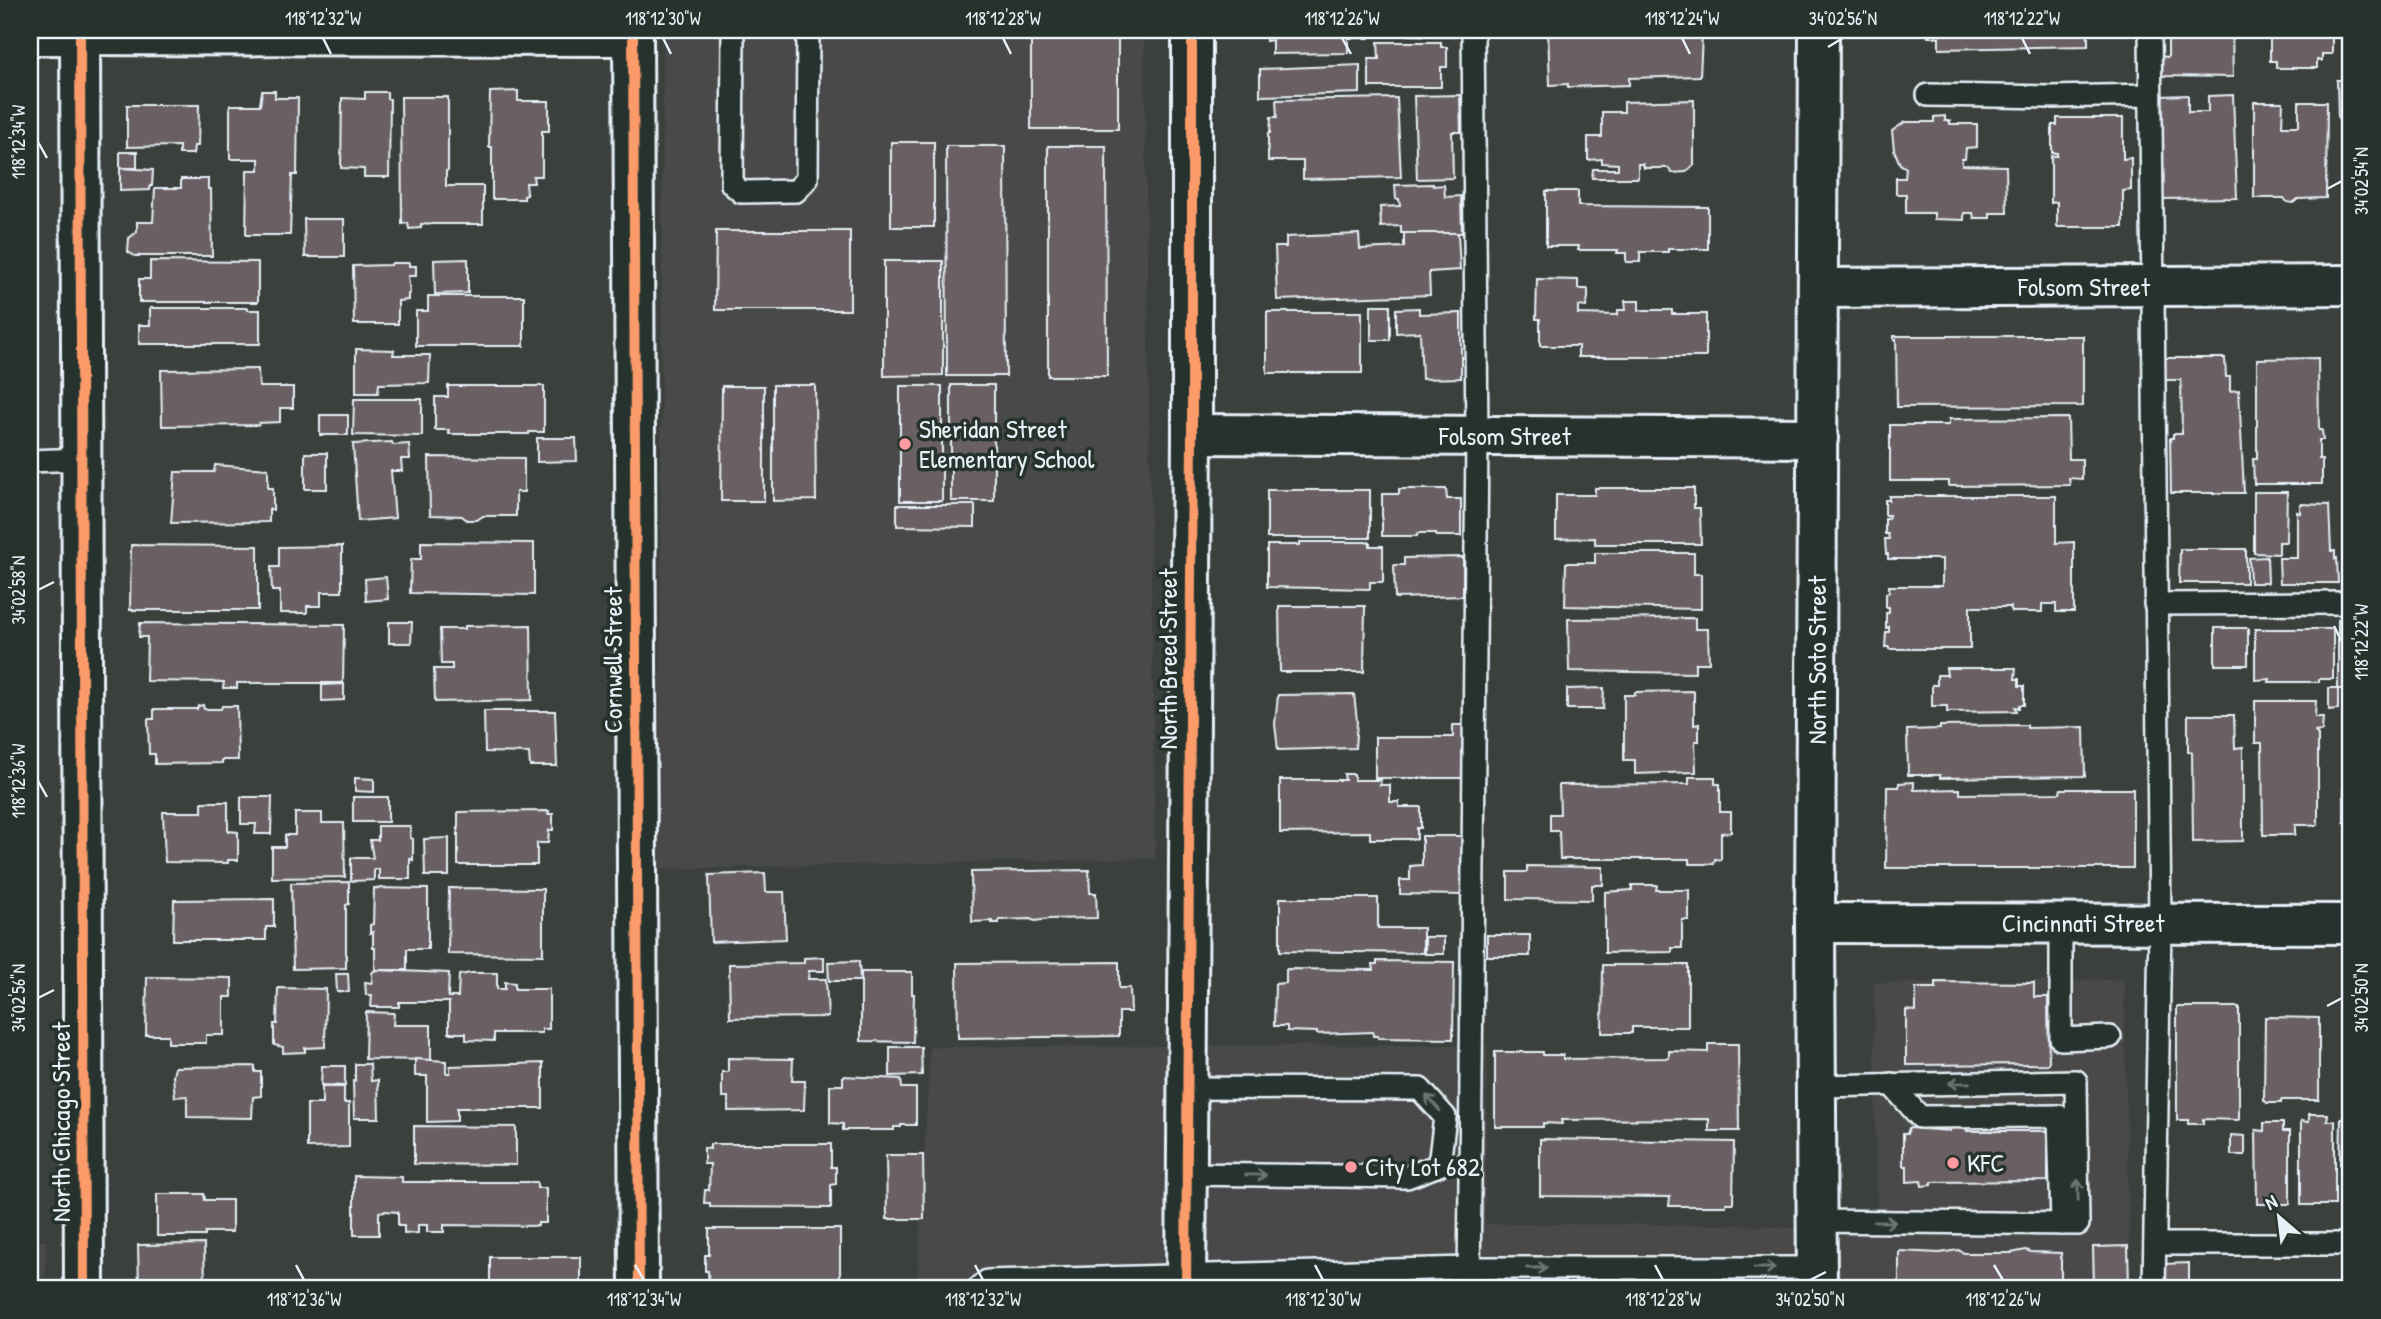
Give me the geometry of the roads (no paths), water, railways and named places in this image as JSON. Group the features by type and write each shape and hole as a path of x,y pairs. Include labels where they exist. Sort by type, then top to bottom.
{"street":[{"name":"North Breed Street","path":"1186,1283 1192,30"},
{"name":"North Soto Street","path":"1817,1278 1815,923 1819,30"},
{"name":"North Chicago Street","path":"80,32 84,1289"},
{"path":"30,34 633,33"},
{"name":"Cornwell Street","path":"633,33 639,1289"},
{"name":"Folsom Street","path":"1818,288 2351,285"},
{"name":"Folsom Street","path":"1192,434 1818,438"},
{"name":"Cincinnati Street","path":"1815,923 2351,924"}],"lane":[{"path":"733,30 732,184 741,192 796,191 807,179 808,30"},
{"path":"1469,1289 1477,436 1472,30"},
{"path":"2150,30 2160,924 2154,1289"},
{"path":"1928,95 2150,95"},
{"path":"30,461 81,460"},
{"path":"2155,604 2351,603"},
{"path":"2061,923 2061,1039 2110,1037"},
{"path":"1816,1086 2076,1081 2078,1224 1816,1221"},
{"path":"1891,1084 1920,1117 2059,1116 2062,1224"},
{"path":"1187,1174 1407,1177 1438,1165 1445,1116 1420,1089 1188,1088"},
{"path":"2155,1244 2351,1244"},
{"path":"983,1285 1186,1283 1469,1268 1817,1278"}],"place":[{"name":"Sheridan Street Elementary School","path":"905,444"},
{"name":"KFC","path":"1953,1163"},
{"name":"City Lot 682","path":"1351,1167"}]}
